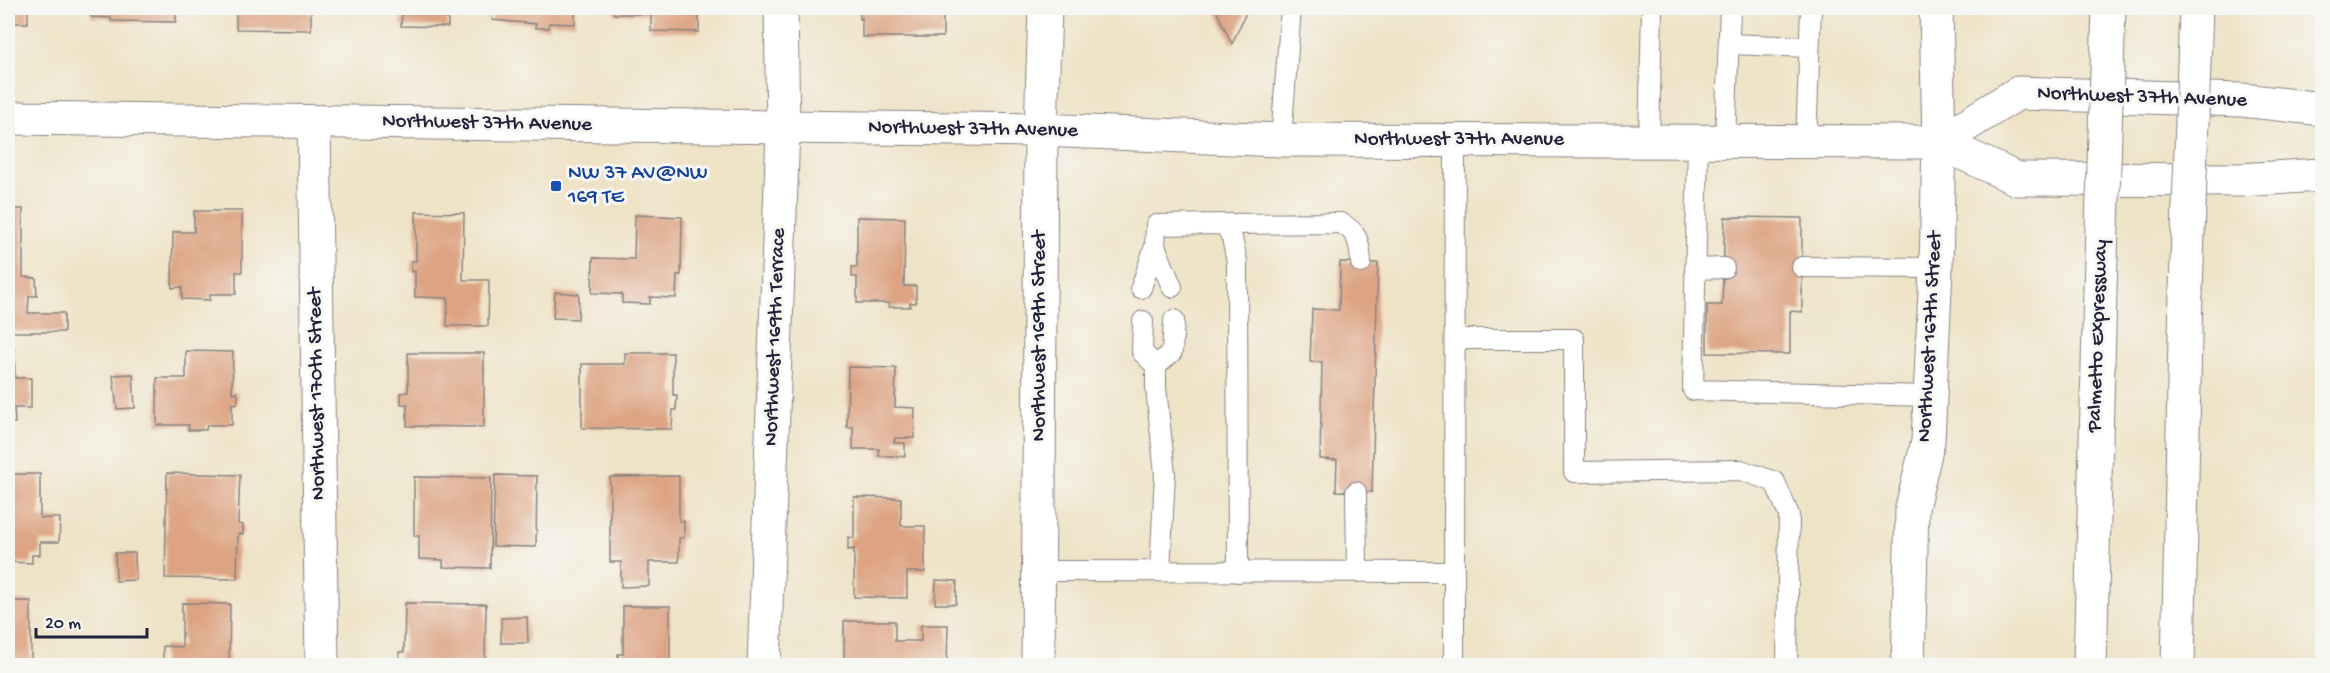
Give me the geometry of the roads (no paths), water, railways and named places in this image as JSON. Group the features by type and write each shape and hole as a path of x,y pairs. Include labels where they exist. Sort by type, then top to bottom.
{"main road":[{"name":"Northwest 169th Terrace","path":"764,666 783,128 781,8"},
{"name":"Northwest 169th Street","path":"1038,666 1041,130 1045,8"},
{"name":"Northwest 167th Street","path":"1908,666 1912,508 1928,441 1936,268 1939,142 1936,8"},
{"name":"Palmetto Expressway","path":"2090,666 2109,8"},
{"path":"2178,666 2186,291 2196,8"},
{"name":"Northwest 37th Avenue","path":"1939,142 2018,93 2242,100 2322,109"},
{"name":"Northwest 37th Avenue","path":"8,118 1041,130 1281,140 1939,142 2017,179 2239,180 2322,175"},
{"name":"Northwest 170th Street","path":"314,122 322,666"}],"lane":[{"path":"1281,140 1291,8"},
{"path":"1650,141 1652,8"},
{"path":"1730,8 1729,44 1712,141 1695,269 1693,390 1930,396"},
{"path":"1806,142 1811,8"},
{"path":"1729,44 1809,47"},
{"path":"1454,666 1455,140"},
{"path":"1141,288 1155,246 1156,225 1340,223 1356,234 1361,263"},
{"path":"1225,224 1232,238 1237,262 1238,572"},
{"path":"1155,246 1172,287"},
{"path":"1802,267 1936,268"},
{"path":"1695,269 1724,268"},
{"path":"1156,366 1173,352 1174,320"},
{"path":"1143,321 1142,352 1156,366 1156,388 1166,474 1160,572"},
{"path":"1455,339 1574,339 1574,472 1741,470 1775,482 1789,514 1787,666"},
{"path":"1356,492 1357,572"},
{"path":"1038,571 1454,572"}],"place":[{"name":"NW 37 AV@NW 169 TE","path":"556,186"}]}
